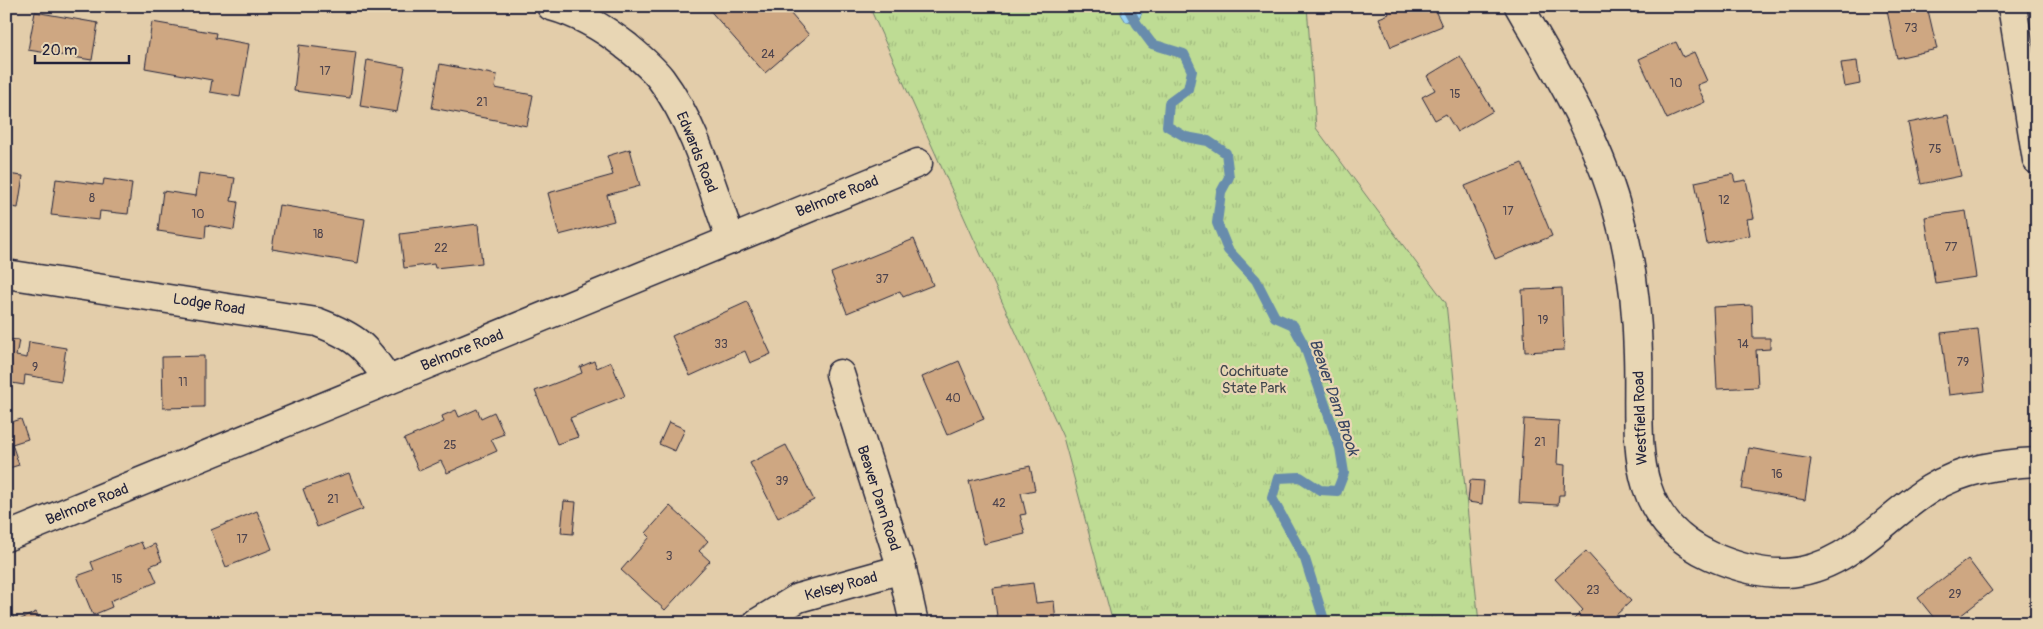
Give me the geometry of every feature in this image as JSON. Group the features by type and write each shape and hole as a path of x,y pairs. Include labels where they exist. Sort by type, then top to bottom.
{"street":[{"name":"Edwards Road","path":"551,6 589,20 626,46 660,78 690,128 731,240"},
{"name":"Westfield Road","path":"1519,6 1587,127 1605,170 1620,219 1630,263 1635,308 1638,353 1638,442 1643,477 1654,508 1670,529 1695,549 1724,562 1755,570 1787,573 1818,566 1845,555 1869,538 1906,505 1954,476 1981,468 2037,462"},
{"path":"2012,6 2028,56 2037,160"},
{"name":"Belmore Road","path":"6,538 918,163"},
{"name":"Lodge Road","path":"6,274 317,322 356,340 373,357 388,380"},
{"name":"Beaver Dam Road","path":"840,374 902,569 914,623"},
{"name":"Kelsey Road","path":"758,623 798,598 902,569"}],"green space":[{"name":"Cochituate State Park","path":"869,6 1307,6 1316,128 1446,303 1479,623 1113,623 1063,437"}],"water":[{"path":"1122,6 1145,6 1137,24 1126,22 1121,14"}],"building":[{"path":"706,6 784,6 809,35 765,73"},
{"path":"1386,6 1433,6 1442,26 1391,47 1379,18 1389,14"},
{"path":"1886,6 1927,6 1937,49 1897,58"},
{"path":"35,12 98,23 92,60 28,50"},
{"path":"152,22 216,33 215,38 249,44 240,97 210,92 212,80 145,68"},
{"path":"1676,42 1683,57 1694,52 1707,81 1697,85 1705,102 1667,119 1639,59"},
{"path":"299,45 356,52 350,98 294,91"},
{"path":"1460,56 1493,111 1457,132 1446,114 1435,120 1422,97 1435,90 1427,76"},
{"path":"367,60 405,67 397,112 360,106"},
{"path":"1857,61 1860,84 1845,87 1841,63"},
{"path":"440,64 497,75 495,88 533,95 527,126 432,108"},
{"path":"1948,115 1961,176 1921,184 1908,123"},
{"path":"630,149 640,186 607,195 614,221 559,235 548,193 613,175 607,156"},
{"path":"1522,163 1552,236 1495,259 1465,186"},
{"path":"199,173 235,178 231,201 238,202 234,230 206,225 205,238 158,231 163,191 196,196"},
{"path":"6,174 23,176 18,208 6,206"},
{"path":"1733,174 1735,182 1746,180 1754,218 1747,219 1750,235 1707,244 1695,182"},
{"path":"56,179 103,185 104,179 132,183 128,214 100,211 99,220 51,215"},
{"path":"279,205 365,219 358,263 272,249"},
{"path":"1966,211 1976,277 1935,283 1925,217"},
{"path":"478,224 482,263 435,268 434,264 404,268 400,234"},
{"path":"914,239 933,285 903,297 900,291 847,313 831,273"},
{"path":"1562,288 1564,350 1525,352 1522,290"},
{"path":"747,302 771,354 750,363 745,351 690,376 672,336"},
{"path":"1752,305 1753,338 1770,338 1770,349 1756,350 1758,387 1717,389 1713,307"},
{"path":"1978,329 1985,391 1949,395 1941,333"},
{"path":"6,339 19,340 16,356 27,358 29,342 66,348 61,381 25,375 24,385 6,382"},
{"path":"204,356 204,407 163,408 162,357"},
{"path":"594,361 597,368 611,362 625,396 570,418 578,437 557,444 535,391 582,373 580,367"},
{"path":"959,361 984,419 947,435 922,377"},
{"path":"477,409 481,418 494,412 504,434 491,439 497,451 447,473 441,461 419,471 404,439 444,422 442,416 456,410 459,417"},
{"path":"21,419 28,439 12,444 19,465 6,469 6,424"},
{"path":"1524,419 1559,421 1557,464 1565,465 1564,495 1559,495 1558,505 1519,503"},
{"path":"669,422 685,429 675,451 659,444"},
{"path":"786,445 814,500 778,518 750,463"},
{"path":"1749,448 1811,459 1805,500 1742,489"},
{"path":"1030,466 1035,490 1021,493 1026,514 1020,515 1025,534 984,544 969,481"},
{"path":"349,473 363,509 317,527 303,489"},
{"path":"1470,480 1484,481 1482,504 1468,502"},
{"path":"564,501 576,502 573,534 561,533"},
{"path":"670,506 708,541 699,551 710,561 665,610 621,570 650,537 646,533"},
{"path":"257,511 272,549 226,567 211,530"},
{"path":"141,542 144,549 155,544 162,561 150,566 157,582 110,601 112,607 93,615 77,576 94,570 91,562"},
{"path":"1586,551 1631,601 1614,617 1620,623 1570,623 1583,610 1555,579"},
{"path":"1968,559 1992,591 1951,623 1938,623 1918,598"},
{"path":"1033,583 1036,603 1054,601 1056,623 998,623 993,588"},
{"path":"36,612 42,623 6,623 6,616 11,613 15,622"}],"waterway":[{"name":"Beaver Dam Brook","path":"1127,6 1137,24 1152,44 1184,54 1192,71 1188,89 1169,103 1167,126 1186,137 1208,141 1226,153 1229,177 1221,192 1217,223 1228,250 1256,280 1275,317 1293,325 1305,347 1340,448 1344,473 1337,491 1320,490 1300,477 1278,478 1272,498 1305,559 1325,623"}]}
